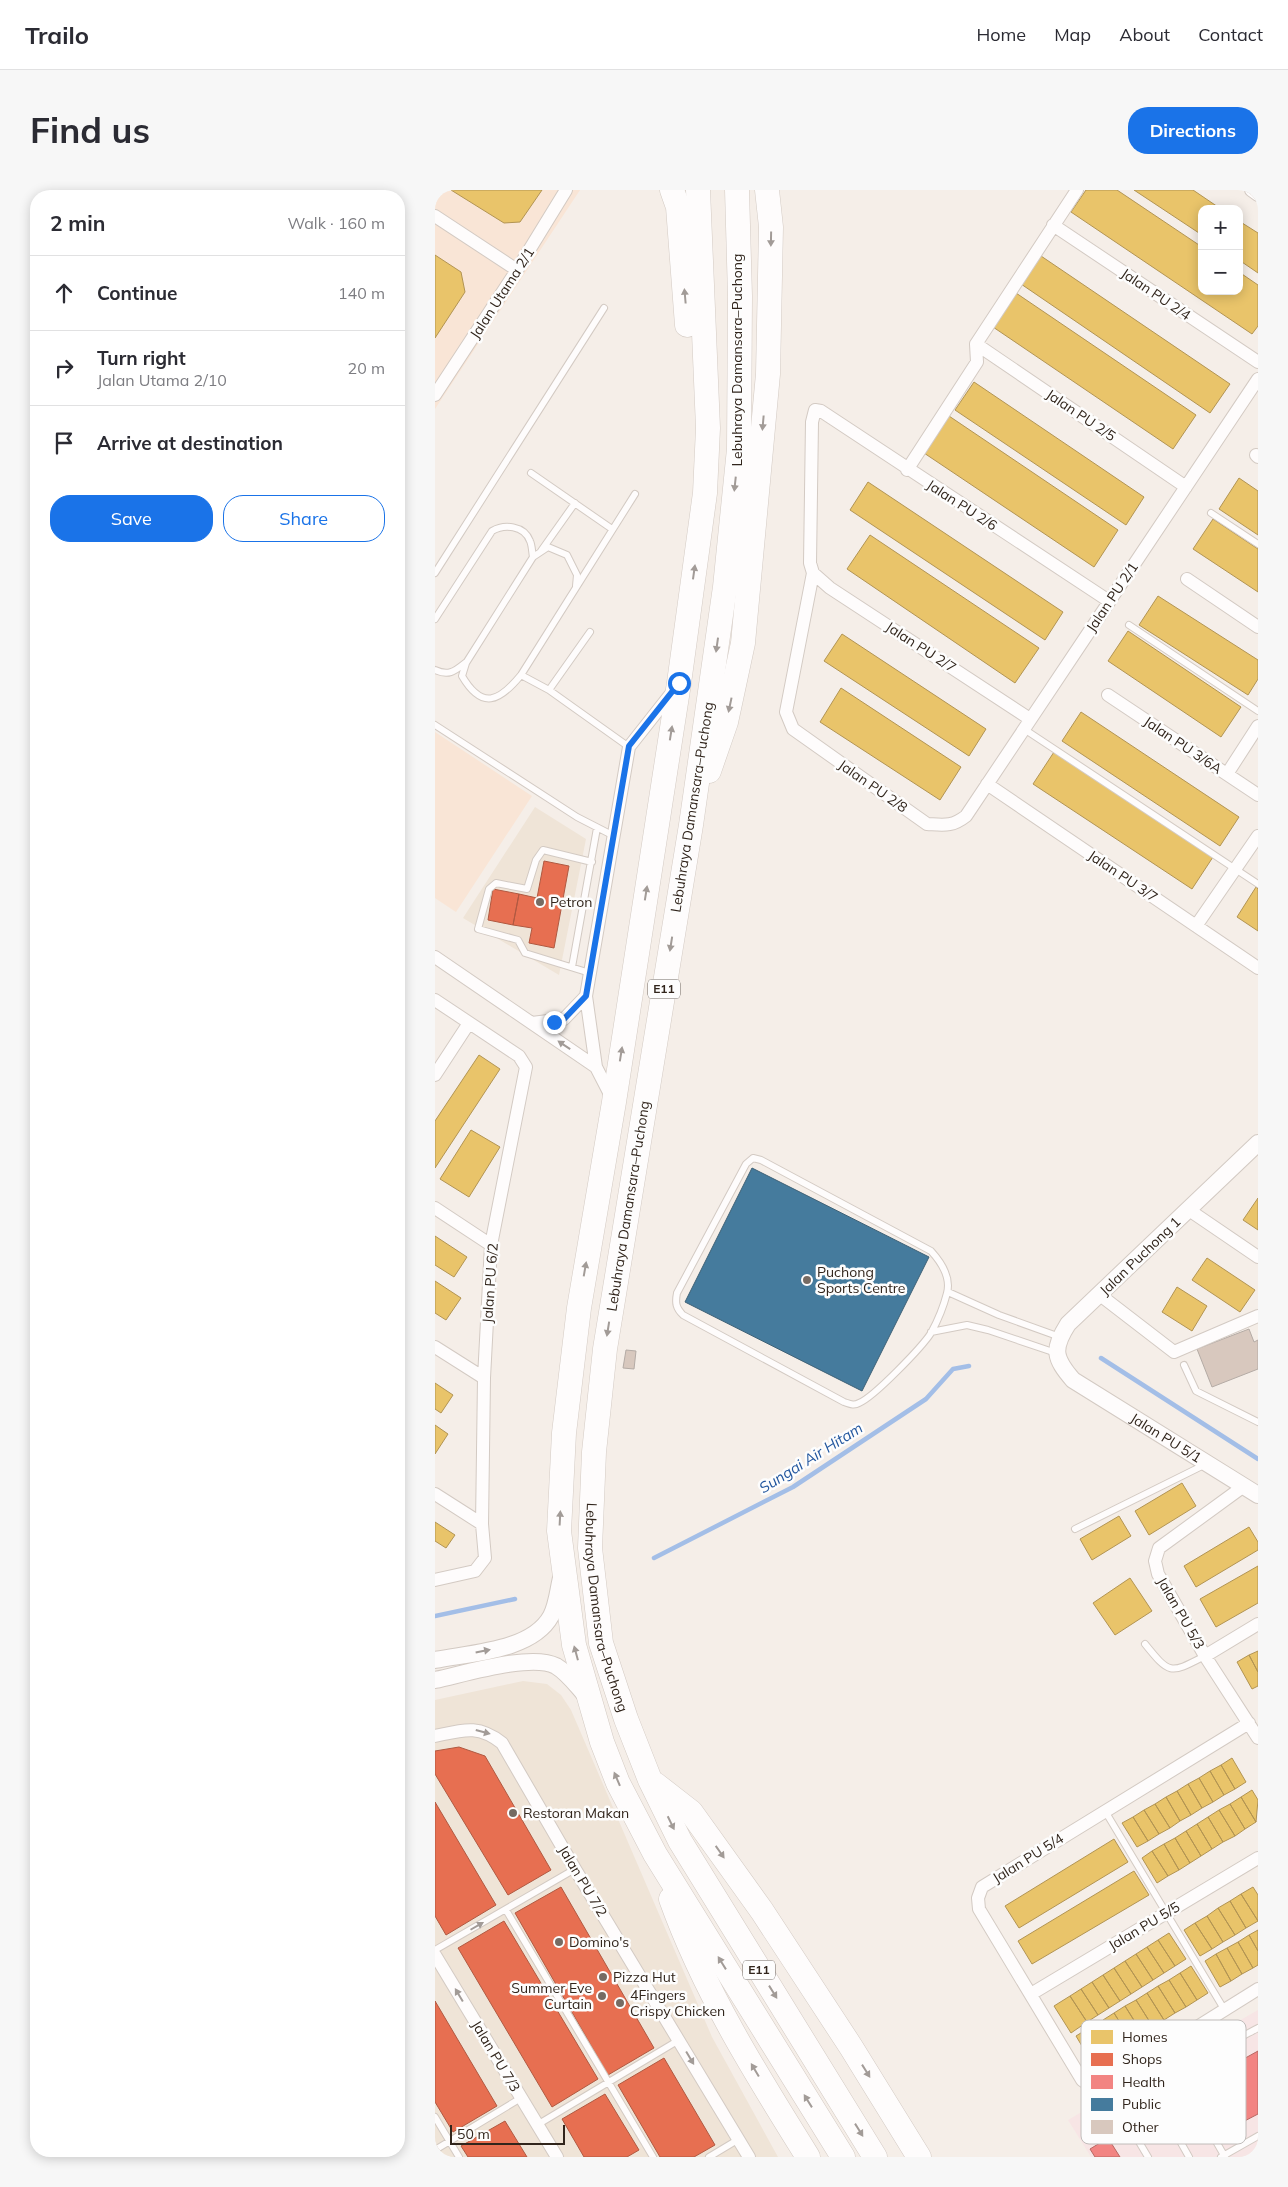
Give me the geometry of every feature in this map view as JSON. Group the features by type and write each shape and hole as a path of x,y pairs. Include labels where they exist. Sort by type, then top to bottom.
{"highway":[{"path":"672,190 678,207 689,344 695,382 706,412"},
{"name":"E11","path":"698,190 708,428 705,493 679,683 614,1102 579,1308 564,1433 559,1531 574,1645 589,1700 618,1783 655,1854 843,2157"},
{"name":"Lebuhraya Damansara–Puchong","path":"737,190 740,296 739,449 725,587 691,825 605,1349 594,1452 591,1548 601,1643 626,1719 650,1780 680,1841 875,2157"},
{"path":"691,825 727,722 743,643 768,374 771,227 767,190"},
{"path":"650,1780 691,1812 762,1912 851,2047 919,2157"},
{"path":"655,1854 684,1936 715,2004 808,2157"}],"street":[{"name":"Jalan Utama 2/1","path":"435,395 517,270 566,190"},
{"path":"907,470 977,362 977,344 1077,190"},
{"path":"1251,190 1258,195"},
{"path":"435,216 517,270"},
{"name":"Jalan PU 2/4","path":"1053,225 1258,362"},
{"name":"Jalan PU 2/5","path":"977,344 1186,487"},
{"name":"Jalan PU 2/1","path":"966,816 1258,379"},
{"name":"Jalan PU 2/6","path":"813,573 810,553 812,422 815,410 821,411 907,470 1109,601"},
{"name":"Jalan PU 2/8","path":"813,573 786,712 793,729 927,824 955,824 966,816"},
{"name":"Jalan PU 2/7","path":"813,573 830,588 1027,724"},
{"path":"1187,580 1258,627"},
{"path":"614,1102 596,1067 586,996 629,746 679,683"},
{"name":"Jalan PU 3/6A","path":"1108,696 1258,795"},
{"path":"1227,774 1258,726"},
{"name":"Jalan PU 3/7","path":"987,784 1258,968"},
{"path":"1196,926 1258,836"},
{"path":"435,957 596,1067"},
{"path":"532,1023 564,1019 586,996"},
{"name":"Jalan PU 6/2","path":"435,1000 519,1056 526,1067 491,1245 484,1378 482,1524 485,1558 475,1571 435,1580"},
{"path":"435,1075 469,1023"},
{"name":"Jalan Puchong 1","path":"1056,1353 1060,1337 1068,1324 1258,1143"},
{"path":"435,1208 491,1245"},
{"path":"1189,1210 1258,1257"},
{"path":"1100,1295 1174,1352 1258,1316"},
{"path":"435,1347 484,1378"},
{"name":"Jalan PU 5/1","path":"1056,1353 1061,1366 1073,1380 1258,1495"},
{"name":"Jalan PU 5/3","path":"1244,1486 1159,1548 1155,1561 1158,1574 1205,1656 1258,1738"},
{"path":"435,1494 482,1524"},
{"path":"435,1660 512,1645 535,1635 552,1615 564,1566"},
{"path":"1205,1656 1258,1624"},
{"path":"435,1680 531,1660 555,1666 566,1674 589,1700"},
{"name":"Jalan PU 5/4","path":"1081,2077 979,1909 978,1898 982,1888 1249,1723"},
{"name":"Jalan PU 7/2","path":"435,1736 470,1729 488,1732 502,1742 575,1869 749,2157"},
{"name":"Jalan PU 5/5","path":"1031,1994 1258,1858"},
{"name":"Jalan PU 7/3","path":"435,1955 557,2157"},
{"path":"1225,2009 1258,1989"},
{"name":"Jalan PU 5/4","path":"1208,2020 1225,2009"}],"lane":[{"path":"435,573 604,308"},
{"path":"531,473 612,530"},
{"path":"576,586 574,567 567,555 548,548 533,557 466,663 462,676 477,694 489,699 495,699 509,689 521,675 635,494"},
{"path":"540,552 575,503"},
{"path":"1211,513 1258,544"},
{"path":"435,619 492,531 499,527 512,527 524,532 530,541 533,557"},
{"path":"1129,625 1258,711"},
{"path":"549,690 590,632"},
{"path":"435,670 444,674 453,673 466,663"},
{"path":"521,675 549,690 629,746"},
{"path":"1027,724 1258,884"},
{"path":"435,725 597,828 614,836"},
{"path":"572,967 597,828"},
{"path":"590,973 525,953 518,940 478,929 489,889 496,883 527,889 536,860 543,850 592,862"},
{"path":"753,1158 761,1160 931,1251 939,1260 945,1274 948,1292 931,1332 874,1394 852,1405 683,1315 675,1302 677,1293 746,1164 753,1158"},
{"path":"948,1292 999,1315 1060,1337"},
{"path":"931,1332 967,1326 988,1330 1056,1353"},
{"path":"1184,1365 1196,1391 1258,1422"},
{"path":"1075,1529 1208,1463"},
{"path":"1145,1644 1161,1664 1170,1669 1179,1669 1205,1656"},
{"path":"1105,1811 1225,2009"},
{"path":"435,1950 575,1869"},
{"path":"507,1910 653,2157"},
{"path":"1246,2035 1258,2028"},
{"path":"537,2125 679,2040"},
{"path":"435,2150 521,2098"},
{"path":"435,2117 459,2157"},
{"path":"1246,2143 1258,2136"},
{"path":"709,2157 739,2139"},
{"path":"1140,2144 1148,2157"},
{"path":"1182,2144 1189,2157"},
{"path":"1216,2144 1223,2156 1244,2144"}],"shaded area":[{"path":"435,190 580,190 435,409"},
{"path":"435,732 532,796 456,912 435,898"},
{"path":"535,807 586,839 559,975 463,918"},
{"path":"523,1681 547,1684 561,1695 571,1710 712,2037 778,2157 435,2157 435,1700"},
{"path":"1258,2010 1258,2157 1091,2157 1083,2144 1246,2144 1246,2020 1241,2020"},
{"path":"1081,2112 1081,2141 1068,2120"}],"building: Homes":[{"path":"451,190 542,190 520,222 504,223"},
{"path":"1086,190 1117,190 1198,244 1198,295 1243,295 1243,275 1258,285 1258,326 1252,334 1071,212"},
{"path":"1134,190 1193,190 1215,205 1198,205 1198,232"},
{"path":"1243,224 1258,233 1258,273 1243,263"},
{"path":"435,255 461,272 465,292 435,338"},
{"path":"1041,256 1230,384 1210,413 1021,284"},
{"path":"1016,293 1196,415 1173,449 993,327"},
{"path":"974,382 1144,497 1126,525 955,410"},
{"path":"949,416 1118,530 1094,567 924,453"},
{"path":"1239,478 1258,491 1258,535 1219,509"},
{"path":"868,482 1063,612 1045,640 850,510"},
{"path":"1213,519 1258,549 1258,592 1193,549"},
{"path":"870,535 1039,648 1015,683 847,569"},
{"path":"1158,596 1258,660 1258,679 1248,695 1139,625"},
{"path":"1128,631 1241,707 1221,737 1108,661"},
{"path":"842,634 986,729 969,756 824,661"},
{"path":"841,688 961,767 940,800 820,722"},
{"path":"1081,712 1239,817 1220,846 1062,741"},
{"path":"1054,752 1213,857 1192,889 1033,784"},
{"path":"1256,887 1258,889 1258,931 1237,917"},
{"path":"479,1055 500,1069 435,1168 435,1121"},
{"path":"471,1130 500,1147 469,1197 440,1179"},
{"path":"1258,1198 1258,1230 1243,1220"},
{"path":"435,1236 467,1257 454,1277 435,1265"},
{"path":"1207,1258 1255,1290 1240,1312 1192,1280"},
{"path":"435,1281 461,1298 446,1320 435,1313"},
{"path":"1177,1287 1207,1306 1192,1331 1162,1312"},
{"path":"435,1383 453,1395 441,1413 435,1409"},
{"path":"435,1425 448,1434 435,1454"},
{"path":"1182,1483 1196,1506 1149,1535 1135,1511"},
{"path":"1119,1516 1131,1536 1092,1560 1080,1539"},
{"path":"435,1522 455,1535 446,1548 435,1541"},
{"path":"1249,1527 1258,1542 1258,1550 1196,1587 1184,1566"},
{"path":"1258,1566 1258,1603 1216,1627 1200,1599"},
{"path":"1130,1578 1152,1611 1115,1635 1093,1603"},
{"path":"1258,1651 1258,1672 1249,1655"},
{"path":"1249,1655 1258,1672 1258,1686 1252,1689 1237,1662"},
{"path":"1232,1758 1246,1782 1235,1789 1221,1765"},
{"path":"1221,1765 1235,1789 1224,1795 1210,1771"},
{"path":"1210,1771 1224,1795 1213,1802 1199,1778"},
{"path":"1199,1778 1213,1802 1202,1808 1188,1784"},
{"path":"1188,1784 1202,1808 1191,1815 1177,1791"},
{"path":"1252,1790 1258,1800 1256,1822 1241,1797"},
{"path":"1177,1791 1191,1815 1180,1821 1166,1797"},
{"path":"1166,1797 1180,1821 1170,1828 1155,1804"},
{"path":"1241,1797 1256,1822 1245,1829 1230,1804"},
{"path":"1155,1804 1170,1828 1159,1834 1144,1810"},
{"path":"1230,1804 1245,1829 1235,1836 1219,1810"},
{"path":"1144,1810 1159,1834 1148,1841 1133,1817"},
{"path":"1219,1810 1235,1836 1223,1842 1208,1817"},
{"path":"1133,1817 1148,1841 1137,1847 1122,1823"},
{"path":"1208,1817 1223,1842 1212,1849 1197,1824"},
{"path":"1197,1824 1212,1849 1201,1856 1186,1831"},
{"path":"1186,1831 1201,1856 1190,1863 1175,1838"},
{"path":"1175,1838 1190,1863 1179,1870 1164,1844"},
{"path":"1114,1839 1128,1862 1019,1928 1005,1906"},
{"path":"1164,1844 1179,1870 1168,1876 1152,1851"},
{"path":"1152,1851 1168,1876 1157,1883 1142,1858"},
{"path":"1134,1871 1149,1895 1032,1964 1018,1941"},
{"path":"1253,1887 1258,1895 1258,1921 1241,1894"},
{"path":"1241,1894 1258,1921 1246,1928 1230,1901"},
{"path":"1230,1901 1246,1928 1235,1935 1218,1908"},
{"path":"1218,1908 1235,1935 1223,1942 1207,1916"},
{"path":"1207,1916 1223,1942 1212,1949 1195,1923"},
{"path":"1195,1923 1212,1949 1200,1956 1184,1930"},
{"path":"1258,1930 1258,1951 1249,1935"},
{"path":"1169,1933 1186,1959 1175,1966 1158,1940"},
{"path":"1249,1935 1258,1951 1258,1965 1253,1968 1238,1942"},
{"path":"1158,1940 1175,1966 1164,1973 1147,1947"},
{"path":"1238,1942 1253,1968 1242,1974 1227,1948"},
{"path":"1147,1947 1164,1973 1153,1980 1136,1954"},
{"path":"1227,1948 1242,1974 1231,1981 1216,1954"},
{"path":"1136,1954 1153,1980 1142,1987 1125,1961"},
{"path":"1216,1954 1231,1981 1220,1987 1205,1961"},
{"path":"1125,1961 1142,1987 1131,1994 1114,1968"},
{"path":"1191,1966 1208,1993 1197,2000 1180,1973"},
{"path":"1114,1968 1131,1994 1120,2001 1103,1975"},
{"path":"1180,1973 1197,2000 1186,2007 1169,1980"},
{"path":"1103,1975 1120,2001 1109,2008 1092,1982"},
{"path":"1169,1980 1186,2007 1175,2013 1158,1986"},
{"path":"1092,1982 1109,2008 1098,2015 1081,1989"},
{"path":"1158,1986 1175,2013 1164,2020 1147,1993"},
{"path":"1081,1989 1098,2015 1090,2020 1086,2020 1070,1996"},
{"path":"1147,1993 1164,2020 1149,2020 1136,2000"},
{"path":"1070,1996 1086,2020 1081,2020 1081,2026 1071,2033 1054,2006"},
{"path":"1136,2000 1149,2020 1134,2020 1125,2006"},
{"path":"1125,2006 1134,2020 1118,2020 1114,2013"},
{"path":"1114,2013 1118,2020 1103,2020"},
{"path":"1081,2033 1081,2044 1076,2036"}],"building: Shops":[{"name":"Petron","path":"544,861 569,866 554,948 529,943 532,928 513,925 519,894 537,898"},
{"path":"493,889 519,894 513,925 488,920"},
{"path":"459,1747 485,1756 551,1870 508,1895 435,1774 435,1751"},
{"path":"435,1802 496,1905 446,1935 435,1916"},
{"path":"561,1887 654,2048 608,2075 515,1913"},
{"path":"504,1921 598,2079 552,2107 458,1948"},
{"path":"435,2001 497,2106 453,2132 435,2102"},
{"path":"664,2058 715,2145 694,2157 660,2157 618,2085"},
{"path":"605,2094 639,2150 627,2157 584,2157 562,2119"},
{"path":"505,2121 527,2157 468,2157 461,2146"}],"building: Health":[{"path":"1258,2051 1258,2114 1246,2120 1246,2058"},
{"path":"1098,2144 1112,2144 1120,2157 1095,2157 1090,2149"}],"building: Public":[{"name":"Puchong Sports Centre","path":"752,1168 929,1257 862,1391 685,1302"}],"building: Other":[{"path":"1249,1329 1254,1342 1258,1340 1258,1369 1212,1387 1197,1349"},
{"path":"626,1350 636,1351 634,1369 623,1368"}],"waterway":[{"name":"Sungai Air Hitam","path":"1101,1358 1258,1459"},
{"name":"Sungai Air Hitam","path":"654,1558 793,1487 926,1399 953,1369 969,1366"},
{"name":"Sungai Air Hitam","path":"435,1616 515,1599"}],"place":[{"name":"Petron","path":"540,902"},
{"name":"Puchong Sports Centre","path":"807,1280"},
{"name":"Restoran Makan","path":"513,1813"},
{"name":"Domino's","path":"559,1942"},
{"name":"Pizza Hut","path":"603,1977"},
{"name":"Summer Eve Curtain","path":"602,1996"},
{"name":"4Fingers Crispy Chicken","path":"620,2003"}],"route":[{"path":"554,1022 564,1019 586,996 629,746 679,683"}]}
